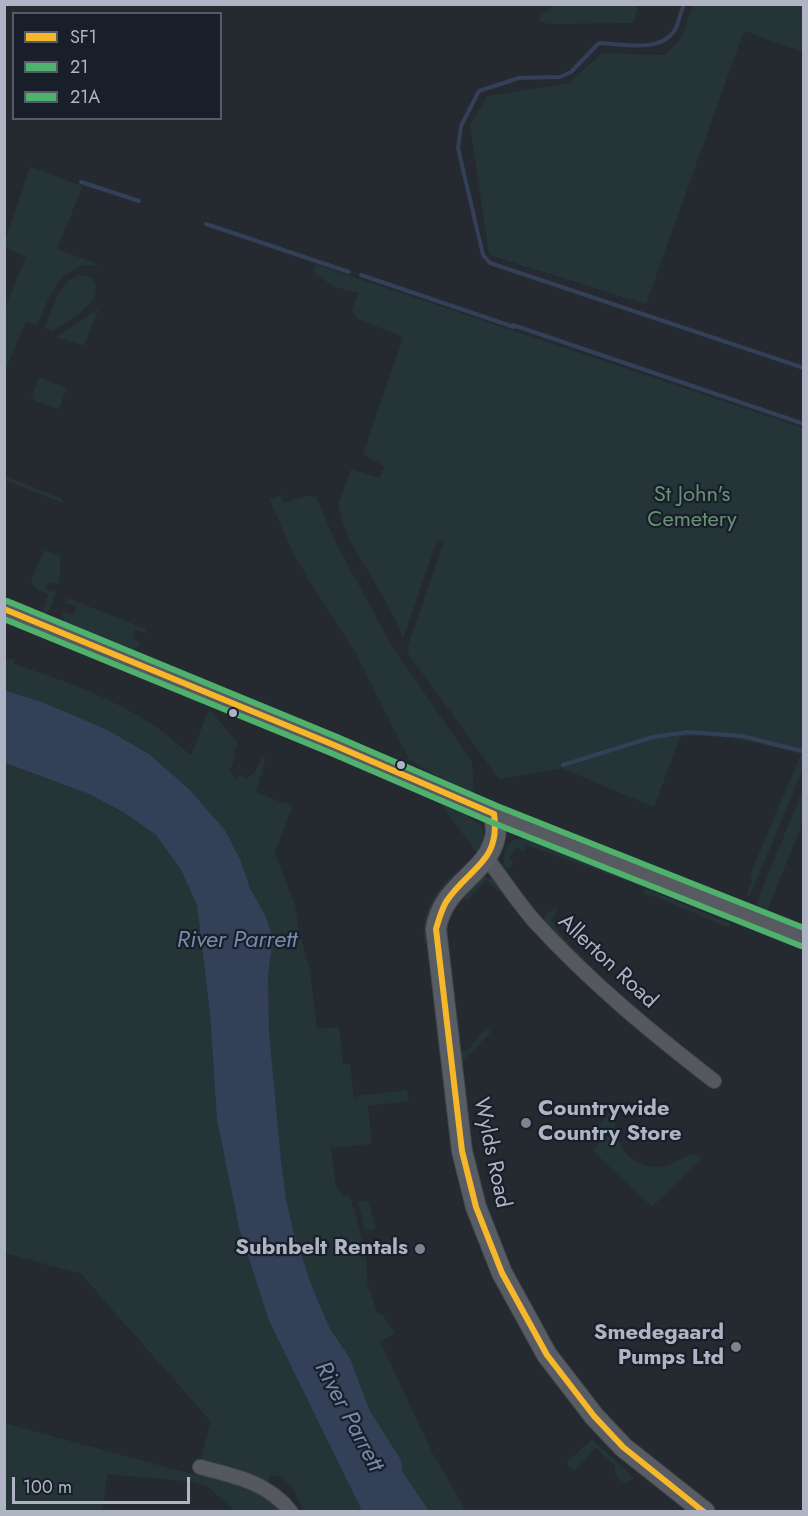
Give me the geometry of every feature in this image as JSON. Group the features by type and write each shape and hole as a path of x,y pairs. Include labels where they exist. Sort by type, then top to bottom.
{"main road":[{"path":"4,609 334,745 494,814 804,938"}],"street":[{"name":"Wylds Road","path":"494,814 496,835 486,858 440,908 436,929 459,1132 466,1173 476,1207 513,1296 535,1335 566,1380 622,1447 705,1512"},
{"name":"Allerton Road","path":"486,858 534,921 555,943 647,1028 714,1082"},
{"path":"200,1467 254,1482 282,1501 291,1512"}],"green space":[{"path":"556,4 638,5 633,23 550,24 540,22 541,13 547,12"},
{"path":"693,5 803,5 803,52 744,31 646,304 489,255 470,125 487,96 569,83 602,53 664,55 681,39"},
{"path":"30,167 83,186 57,249 100,265 86,265 75,269 58,282 37,326 26,321 5,371 5,308 26,257 5,247 5,241"},
{"name":"St John's Cemetery","path":"315,264 803,428 803,769 750,896 746,897 752,880 750,875 801,754 726,738 680,737 654,807 561,768 499,779 409,655 407,648 444,542 437,540 403,639 395,618 348,537 338,504 351,469 379,478 385,467 363,454 403,337 358,319 352,311 358,293 334,287 313,272"},
{"path":"79,275 88,276 94,281 96,291 93,299 66,323 52,331 45,328 61,290"},
{"path":"99,308 84,346 56,337"},
{"path":"39,377 67,388 59,409 31,399"},
{"path":"4,475 62,499 63,503 5,480"},
{"path":"281,495 283,503 306,496 316,497 338,547 392,646 472,762 474,790 471,792 433,774 409,759 357,655 308,579 291,548 269,499"},
{"path":"44,550 60,556 60,573 58,584 47,582 46,590 56,592 50,609 44,614 48,595 35,588 31,581"},
{"path":"68,598 146,629 145,633 135,630 132,638 141,642 138,647 132,650 65,623 62,616 63,611 73,615 77,607 66,603"},
{"path":"5,658 15,660 14,664 67,682 118,704 166,734 191,755 209,709 238,743 233,754 236,756 229,771 236,778 240,774 248,779 251,774 253,775 262,757 266,758 256,792 293,805 275,853 295,905 299,931 310,971 317,1029 339,1027 343,1064 350,1064 354,1099 356,1096 407,1090 409,1101 368,1106 372,1144 331,1148 336,1186 344,1196 350,1195 366,1255 367,1282 377,1313 382,1314 395,1334 380,1341 432,1452 466,1511 429,1511 402,1471 400,1460 370,1411 350,1358 330,1329 311,1284 294,1233 286,1199 277,1127 269,1032 268,975 273,938 266,917 250,888 241,861 225,830 189,789 149,754 108,730 42,702 5,690"},
{"path":"4,763 89,794 123,812 156,835 181,870 197,905 210,1014 217,1120 239,1228 269,1321 362,1511 304,1511 293,1489 280,1476 269,1475 269,1481 262,1481 251,1475 200,1461 211,1422 81,1274 5,1253"},
{"path":"803,789 803,824 767,911 758,906 757,902"},
{"path":"440,803 480,824 484,838 476,852"},
{"path":"525,838 641,884 638,885 526,845 524,852 517,848 509,857 514,863 508,870 504,864 505,847 515,839"},
{"path":"456,872 458,877 428,941 424,944 425,921 430,904"},
{"path":"482,877 496,882 512,903 486,880 468,900 465,899 464,893"},
{"path":"645,888 731,924 729,928 654,896 643,894"},
{"path":"556,908 558,910 551,920 561,935 594,969 593,971 544,922 545,914"},
{"path":"487,1027 491,1032 460,1064 460,1051 466,1052"},
{"path":"619,1101 615,1122 617,1138 621,1147 633,1159 641,1164 658,1167 671,1164 694,1153 702,1159 652,1207 593,1151 600,1141 592,1133"},
{"path":"368,1200 376,1229 365,1231 358,1202"},
{"path":"4,1423 192,1474 225,1479 255,1489 284,1511 235,1511 207,1486 194,1482 107,1474 102,1511 5,1511"},
{"path":"592,1439 634,1478 627,1482 620,1481 615,1475 615,1466 596,1448 575,1471 566,1463"}],"water":[{"name":"River Parrett","path":"4,690 42,702 108,730 149,754 189,789 225,830 241,861 250,888 266,917 273,938 268,975 269,1032 281,1160 286,1199 294,1233 311,1284 330,1329 350,1358 370,1411 401,1460 402,1471 429,1511 362,1511 269,1321 239,1228 217,1120 210,1014 197,905 181,870 156,835 123,812 89,794 5,763"}],"waterway":[{"path":"684,4 676,28 662,41 642,46 599,43 571,72 560,77 519,78 479,91 461,126 458,148 483,255 490,263 804,368"},
{"path":"81,182 139,201"},
{"path":"206,224 349,272"},
{"path":"361,275 514,327"},
{"path":"513,325 804,424"},
{"path":"563,765 653,737 688,732 742,736 802,751"}],"transit line":[{"name":"21A","path":"7,601 337,737 497,806 804,928"},
{"name":"SF1","path":"4,609 334,745 494,814"},
{"name":"21","path":"4,619 331,753 491,822 801,946"},
{"name":"SF1","path":"494,814 493,844 488,854 446,902 436,929 462,1151 476,1207 502,1273 547,1355 594,1416 623,1447 704,1512"}],"place":[{"name":"Countrywide Country Store","path":"526,1123"},
{"name":"Subnbelt Rentals","path":"420,1249"},
{"name":"Smedegaard Pumps Ltd","path":"736,1347"}]}
